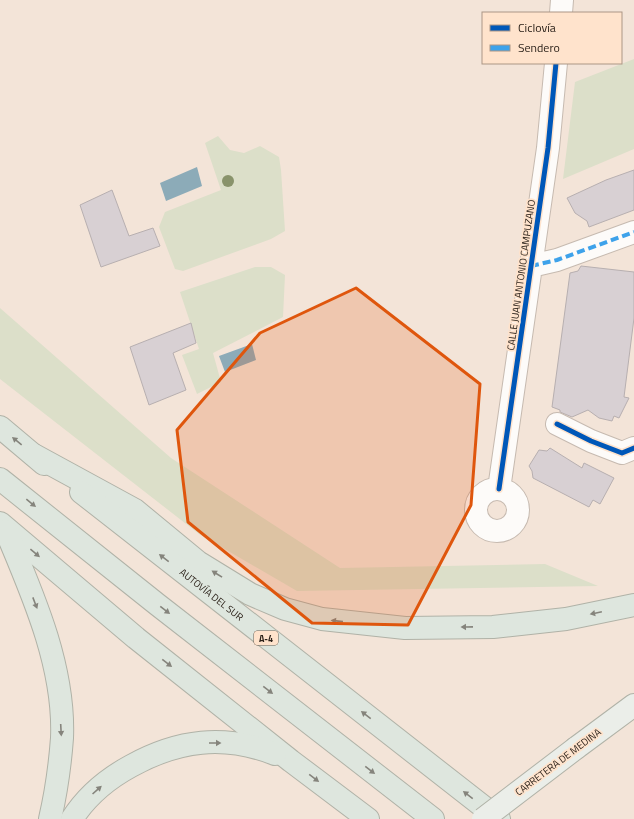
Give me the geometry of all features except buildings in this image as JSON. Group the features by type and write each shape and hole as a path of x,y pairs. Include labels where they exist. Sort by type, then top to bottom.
{"highway":[{"name":"AUTOVÍA DEL SUR","path":"0,427 193,581 499,819"},
{"path":"34,455 134,510 198,562 250,594 285,608 322,619 404,628 493,627 566,619 634,605"},
{"path":"0,479 164,610 433,819"},
{"path":"2,526 136,638 291,761 368,819"},
{"path":"2,526 23,571 39,612 53,659 60,698 62,737 57,780 50,819"},
{"path":"72,819 78,809 97,789 114,776 143,759 164,750 188,744 213,742 235,743 260,748 291,761"}],"main road":[{"name":"CARRETERA DE MEDINA","path":"483,819 634,705"}],"street":[{"path":"561,12 562,0"},
{"name":"CALLE JUAN ANTONIO CAMPUZANO","path":"499,489 548,148 556,64"},
{"path":"531,266 557,260 634,232"},
{"path":"557,424 591,441 622,453 634,448"}],"highlighted area":[{"path":"356,288 480,384 471,505 408,625 312,623 188,522 177,430 260,333"}],"green space":[{"path":"634,59 634,149 563,179 575,82"},
{"path":"218,136 230,150 244,153 260,146 279,157 285,231 271,239 183,271 175,269 159,227 165,212 221,190 205,143"},
{"path":"255,267 271,267 285,275 283,317 213,353 221,382 197,394 182,355 199,349 180,292"},
{"path":"0,308 171,458 340,568 545,564 598,586 297,591 199,534 0,379"}],"water":[{"path":"197,167 202,186 166,201 160,183"},
{"path":"252,344 256,360 225,372 219,356"}],"marked path":[{"path":"531,266 557,260 634,232"}],"cycle path":[{"path":"499,489 548,148 556,64"},
{"path":"557,424 591,441 622,453 634,448"}]}
